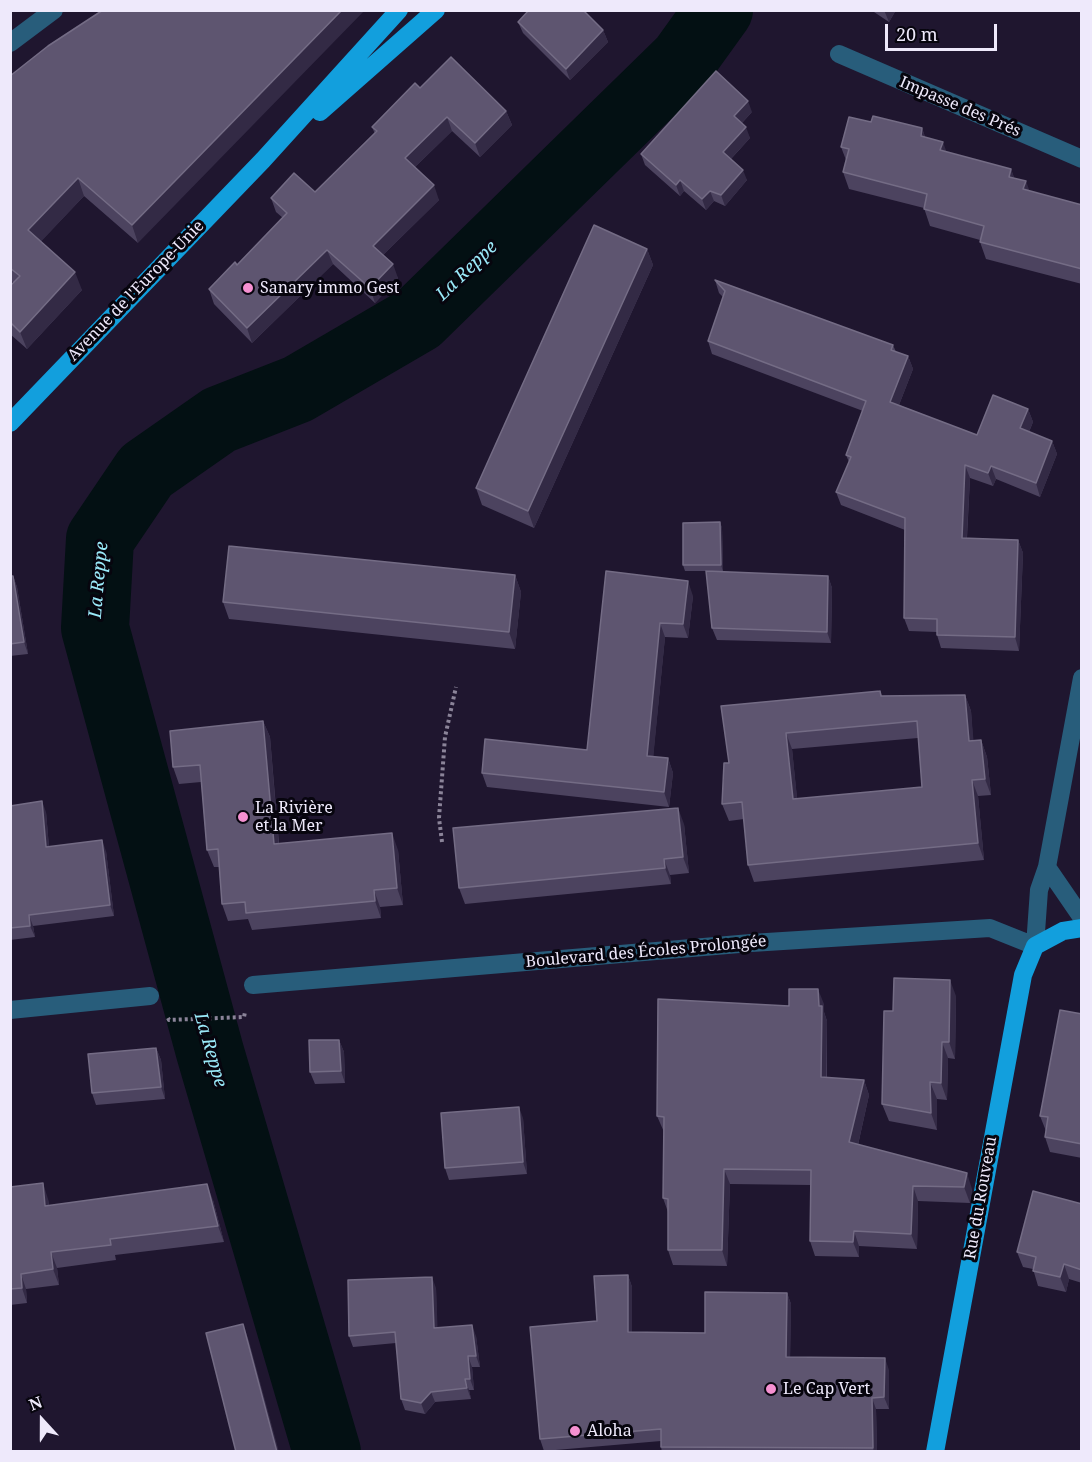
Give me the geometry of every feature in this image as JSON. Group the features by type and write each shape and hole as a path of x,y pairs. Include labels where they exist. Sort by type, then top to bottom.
{"main road":[{"name":"Avenue de l'Europe-Unie","path":"10,423 263,159 399,10"},
{"name":"Avenue de l'Europe-Unie","path":"263,159 386,57 436,10"},
{"path":"1035,946 1063,931 1082,928"},
{"name":"Rue du Rouveau","path":"935,1452 1023,975 1035,946"}],"street":[{"path":"10,43 54,10"},
{"name":"Impasse des Prés","path":"839,54 1082,159"},
{"path":"1035,946 1036,907 1047,867 1082,678"},
{"path":"1047,867 1082,918"},
{"name":"Boulevard des Écoles Prolongée","path":"253,985 783,941 990,928 1035,946"},
{"path":"10,1010 150,996"}],"path":[{"path":"442,842 439,818 445,737 456,687"},
{"path":"169,1020 244,1017"}],"building":[{"path":"103,10 342,10 132,225 78,178 28,230 75,272 20,332 10,322 10,286 20,276 10,268 10,76 48,46"},
{"path":"529,10 583,10 603,30 566,69 518,22"},
{"path":"451,57 506,111 475,143 447,117 405,158 434,185 373,246 393,264 370,288 327,250 247,328 209,289 235,262 237,265 287,213 271,198 294,173 315,192 377,131 372,127 415,83 420,88"},
{"path":"716,71 748,101 734,116 746,127 723,152 743,170 721,195 710,191 702,199 680,180 676,185 641,154"},
{"path":"873,116 922,128 921,136 943,142 940,150 1011,169 1009,177 1026,181 1023,189 1082,205 1082,269 980,242 984,226 924,209 927,194 843,172 849,149 841,147 849,117 871,122"},
{"path":"594,225 647,249 528,511 476,488"},
{"path":"715,280 893,345 891,350 908,356 890,402 977,435 993,395 1028,409 1020,428 1052,441 1036,483 991,466 988,473 965,465 962,538 1018,540 1015,637 937,635 937,619 904,618 905,518 836,492 851,457 846,455 866,401 708,341 725,291"},
{"path":"720,522 721,565 683,565 683,523"},
{"path":"229,546 515,575 509,632 223,602"},
{"path":"606,571 688,581 683,624 660,623 647,756 668,758 664,792 482,773 485,739 587,750"},
{"path":"706,571 828,576 827,632 712,628"},
{"path":"10,576 13,576 24,642 10,644"},
{"path":"880,691 881,696 965,695 969,741 981,740 985,779 972,780 978,843 748,865 742,802 722,804 724,763 729,763 721,706","holes":["917,721 922,787 793,799 786,733"]},
{"name":"La Rivière et la Mer","path":"263,721 274,844 392,833 397,888 374,890 375,901 246,913 245,902 222,904 218,849 207,850 200,765 173,767 170,731"},
{"path":"42,801 46,847 102,840 110,905 29,915 30,926 10,928 10,806"},
{"path":"678,808 683,857 664,859 665,868 459,888 453,828"},
{"path":"894,978 950,980 949,1042 942,1042 941,1083 930,1082 931,1113 882,1104 884,1011 893,1011"},
{"path":"789,989 818,989 819,1006 822,1006 821,1077 864,1080 849,1142 967,1173 964,1187 913,1186 911,1234 854,1231 853,1242 810,1241 811,1170 724,1169 722,1250 668,1250 668,1199 663,1198 664,1117 657,1116 658,999 789,1006"},
{"path":"1060,1010 1082,1014 1082,1144 1045,1137 1048,1117 1040,1116"},
{"path":"309,1040 339,1040 341,1071 310,1072"},
{"path":"156,1048 161,1087 92,1093 88,1054"},
{"path":"519,1107 523,1162 445,1168 441,1113"},
{"path":"43,1183 45,1206 207,1184 218,1226 110,1239 111,1245 51,1252 53,1269 21,1274 22,1288 10,1289 10,1187"},
{"path":"1033,1191 1082,1204 1082,1270 1064,1264 1060,1277 1033,1271 1036,1257 1017,1252"},
{"path":"628,1275 628,1332 705,1333 705,1292 787,1293 786,1357 885,1358 884,1397 872,1398 873,1448 661,1447 661,1429 540,1439 530,1327 597,1321 594,1276"},
{"path":"432,1277 434,1328 472,1325 476,1356 468,1356 470,1379 465,1379 467,1388 431,1392 421,1403 401,1399 395,1332 349,1336 348,1280"},
{"path":"243,1324 277,1452 236,1452 206,1333"}],"waterway":[{"name":"La Reppe","path":"327,1452 210,1052 95,628 100,539 146,471 219,420 298,389 418,319 683,60 719,10"}],"place":[{"name":"Sanary immo Gest","path":"248,288"},
{"name":"La Rivière et la Mer","path":"243,817"},
{"name":"Le Cap Vert","path":"771,1389"},
{"name":"Aloha","path":"575,1431"}]}
